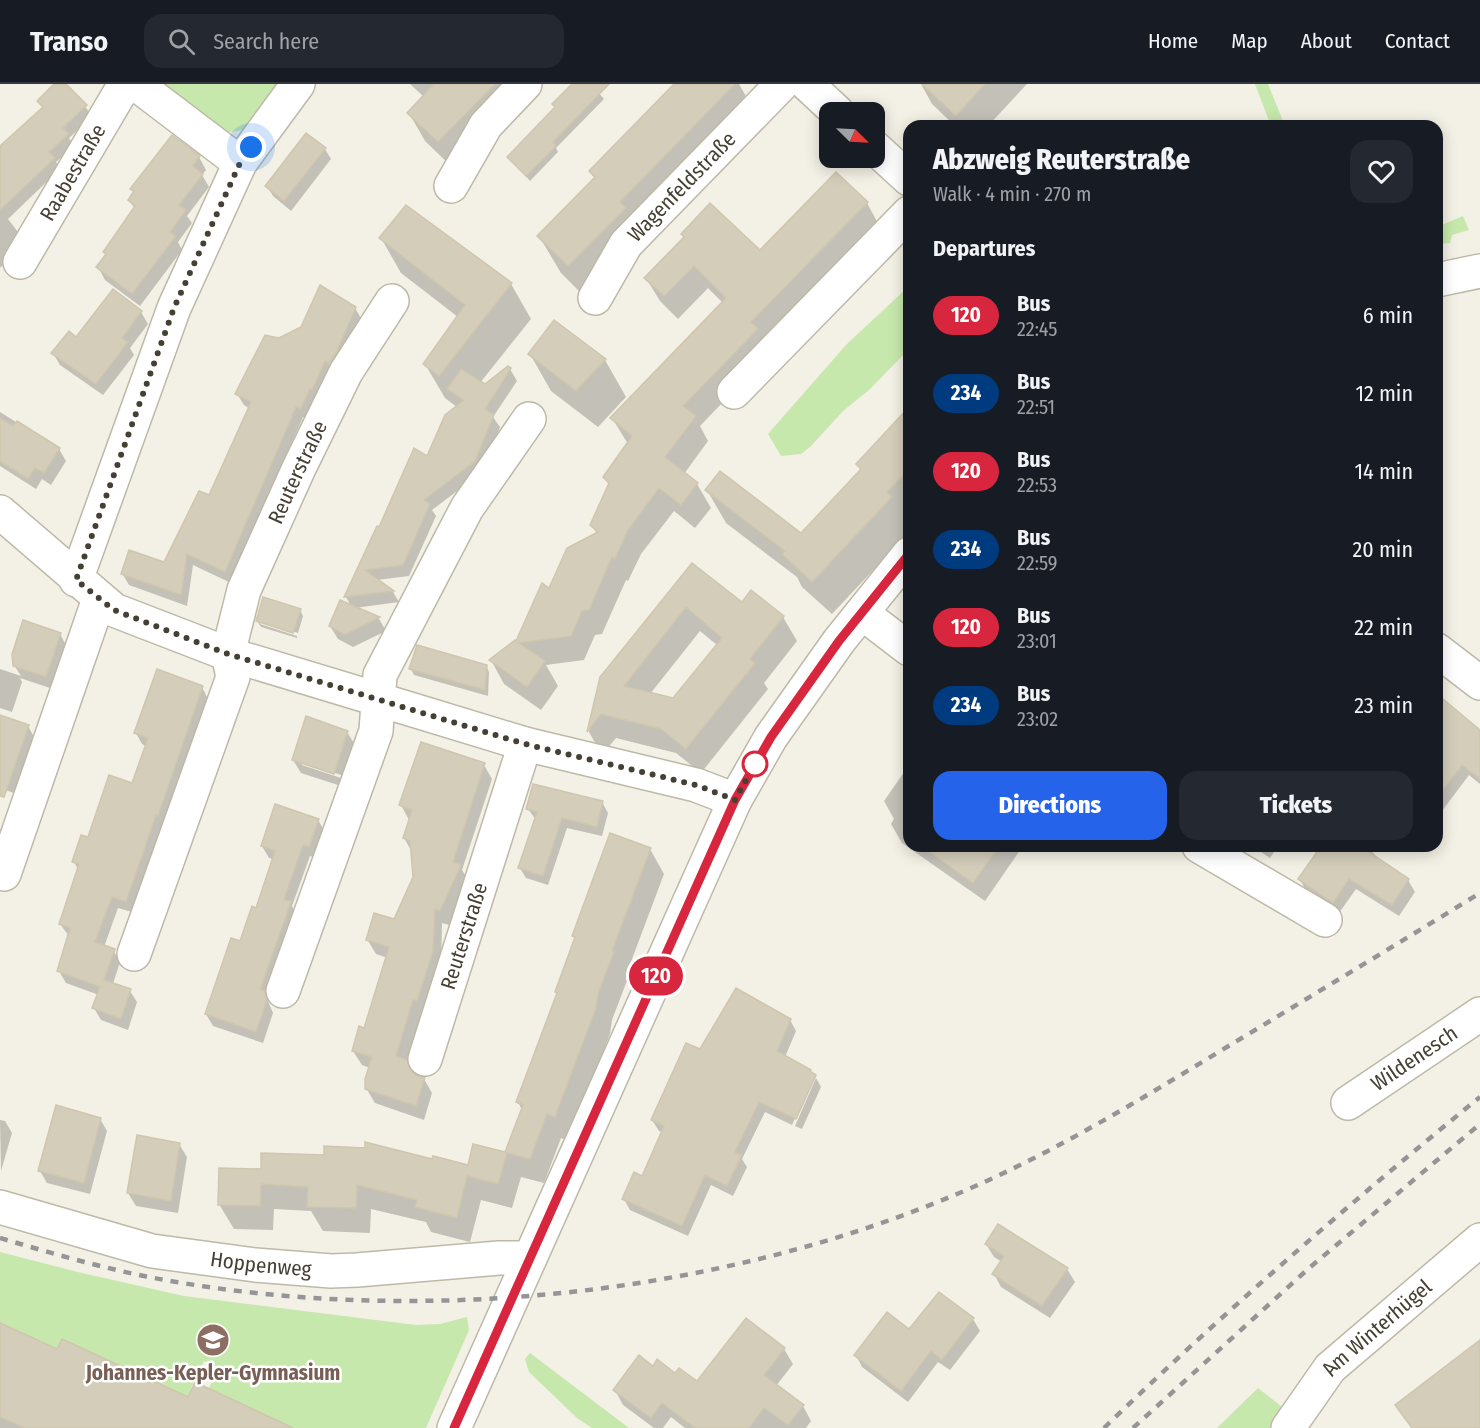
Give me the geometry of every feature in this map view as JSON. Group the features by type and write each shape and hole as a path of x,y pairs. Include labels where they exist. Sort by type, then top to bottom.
{"street":[{"name":"Raabestraße","path":"21,262 125,84"},
{"path":"136,84 240,163"},
{"path":"4,874 174,308 240,163 298,84"},
{"path":"451,186 486,125 525,84"},
{"name":"Wagenfeldstraße","path":"595,298 626,244 782,84"},
{"path":"807,84 826,102"},
{"path":"885,157 903,173"},
{"path":"734,392 903,219"},
{"path":"1443,279 1480,271"},
{"name":"Reuterstraße","path":"134,954 233,677 228,654 244,590 298,468 346,372 392,301"},
{"path":"283,991 376,730 380,675 468,508 529,418"},
{"path":"0,512 114,610 228,654 525,744 696,785 735,800"},
{"path":"454,1428 735,800 771,737 839,641 903,562"},
{"path":"862,613 903,645"},
{"path":"1443,655 1480,683"},
{"name":"Reuterstraße","path":"425,1059 525,744"},
{"path":"1209,852 1326,920"},
{"name":"Wildenesch","path":"1348,1102 1480,1014"},
{"name":"Hoppenweg","path":"0,1207 152,1251 255,1265 331,1271 499,1258 530,1258"},
{"name":"Am Winterhügel","path":"1288,1428 1330,1368 1480,1240"}],"green space":[{"path":"155,84 277,84 243,130 227,133"},
{"path":"1255,84 1268,84 1283,120 1269,120"},
{"path":"1463,216 1469,230 1452,235 1450,243 1443,244 1443,224"},
{"path":"903,292 903,355 869,390 843,411 810,447 801,454 781,456 768,434 846,345"},
{"name":"Johannes-Kepler-Gymnasium","path":"0,1252 184,1296 416,1325 440,1324 467,1317 469,1330 426,1428 290,1428 208,1390 219,1368 204,1361 190,1390 194,1392 190,1400 61,1341 56,1350 0,1324"},
{"path":"530,1353 629,1428 592,1428 577,1418 529,1372 525,1359"},
{"path":"1258,1388 1286,1410 1278,1428 1217,1428"}],"building":[{"path":"54,84 66,84 87,105 63,128 69,134 49,152 55,158 0,210 0,146 43,107 37,101"},
{"path":"434,84 495,84 438,142 407,113"},
{"path":"572,84 609,84 553,142 556,146 526,176 507,157 555,107 552,104"},
{"path":"674,84 735,84 620,202 626,208 568,266 537,236 595,177 589,171"},
{"path":"922,84 985,84 956,116"},
{"path":"306,133 326,148 284,201 265,186"},
{"path":"172,135 200,156 193,166 203,174 179,205 186,210 170,232 176,236 132,294 96,267 106,254 103,252 135,206 128,200 134,191 130,189"},
{"path":"836,172 868,202 751,322 758,329 683,406 696,416 665,457 698,483 681,505 659,488 628,530 615,559 612,557 589,610 582,611 571,636 519,643 545,661 527,687 489,660 516,641 542,583 549,588 567,548 598,532 590,525 609,483 603,477 632,436 610,418 726,298 694,266 664,296 644,278 684,237 681,234 710,203 760,250"},
{"path":"406,205 512,283 439,376 423,364 465,305 379,238"},
{"path":"320,285 356,307 336,353 329,364 325,361 301,409 296,407 225,572 187,554 181,595 121,574 129,550 164,562 199,491 209,495 251,402 235,394 265,335 279,338 301,327"},
{"path":"113,289 142,311 122,338 128,342 96,384 51,353 69,331 76,337"},
{"path":"554,320 606,359 576,391 528,354"},
{"path":"508,366 511,368 485,409 494,415 475,461 424,500 430,504 403,565 365,570 394,591 344,597 377,526 379,527 414,448 427,456 445,415 464,400 447,389 461,369 485,384"},
{"path":"903,413 903,475 887,492 892,497 812,582 782,554 785,551 705,490 720,471 801,533 861,469 856,464"},
{"path":"0,418 13,426 17,421 60,448 44,473 35,468 28,479 0,461"},
{"path":"692,563 742,602 751,590 784,616 750,659 755,663 686,749 661,729 601,714 587,732 600,677","holes":["686,607 722,638 673,698 624,686"]},
{"path":"263,597 301,609 293,633 256,621"},
{"path":"340,600 380,617 345,635 329,626"},
{"path":"23,620 61,633 46,677 13,666 12,654"},
{"path":"417,645 487,665 485,690 409,669"},
{"path":"157,669 203,686 126,902 112,897 95,942 115,949 104,980 131,989 121,1019 92,1008 100,987 57,971 70,928 59,924 79,864 72,862 81,835 88,837 109,775 132,783 148,738 134,733"},
{"path":"1443,699 1480,730 1480,779 1462,765 1443,790"},
{"path":"0,715 29,725 4,797 0,796"},
{"path":"306,716 348,731 334,774 292,760"},
{"path":"421,742 485,763 453,862 461,865 440,911 435,909 433,951 417,1001 413,1000 396,1056 407,1060 412,1072 419,1077 425,1077 416,1106 365,1089 365,1079 372,1057 352,1051 359,1026 364,1028 389,947 366,940 374,913 394,919 413,877 410,841 403,838 412,810 399,805"},
{"path":"533,784 603,801 597,827 562,818 543,876 518,868 537,812 526,809"},
{"path":"275,804 319,819 309,847 303,845 284,899 291,902 260,990 265,991 267,1000 256,1032 205,1014 231,938 240,941 252,906 256,908 275,851 261,846"},
{"path":"610,833 651,848 612,951 614,952 598,994 596,1008 555,1117 547,1114 530,1159 507,1153 498,1184 467,1176 457,1218 415,1207 417,1200 357,1185 356,1208 307,1207 308,1187 261,1184 260,1206 218,1205 219,1168 261,1169 261,1153 324,1155 324,1146 365,1148 365,1142 432,1159 433,1156 468,1165 473,1144 505,1152 523,1105 516,1102 557,993 555,992 575,937 572,936"},
{"path":"929,852 995,852 973,883"},
{"path":"1317,852 1369,852 1409,879 1392,905 1349,879 1333,903 1298,879"},
{"path":"736,988 791,1019 777,1051 816,1075 796,1119 759,1102 735,1152 742,1155 727,1186 705,1175 682,1226 622,1199 634,1172 642,1176 664,1126 651,1120 686,1043 700,1049"},
{"path":"56,1105 101,1118 84,1183 38,1171"},
{"path":"137,1135 180,1143 171,1201 127,1193"},
{"path":"998,1224 1068,1268 1042,1306 992,1274 1004,1256 985,1244"},
{"path":"939,1292 974,1318 942,1360 931,1351 901,1391 854,1355 887,1312 909,1329"},
{"path":"746,1318 785,1348 764,1375 804,1405 788,1425 764,1408 749,1428 695,1428 662,1403 651,1418 613,1390 639,1355 653,1366 657,1359 675,1373 679,1368 697,1381"},
{"name":"Johannes-Kepler-Gymnasium","path":"0,1323 57,1349 62,1339 188,1397 195,1382 293,1428 24,1428 0,1417"},
{"path":"1480,1340 1480,1428 1412,1428 1395,1405"}],"railway":[{"path":"0,1238 57,1255 154,1278 253,1293 355,1300 458,1300 562,1293 664,1279 765,1257 863,1229 957,1194 1026,1162 1157,1089 1480,893"},
{"path":"1104,1428 1289,1258 1480,1097"},
{"path":"1133,1428 1308,1269 1480,1124"}],"bus line":[{"name":"120","path":"454,1428 735,800 771,737 839,641 903,561"}],"place":[{"name":"Johannes-Kepler-Gymnasium","path":"213,1340"}],"route":[{"path":"251,147 240,163 174,308 76,580 114,610 228,654 525,744 696,785 735,800 755,764"}]}
